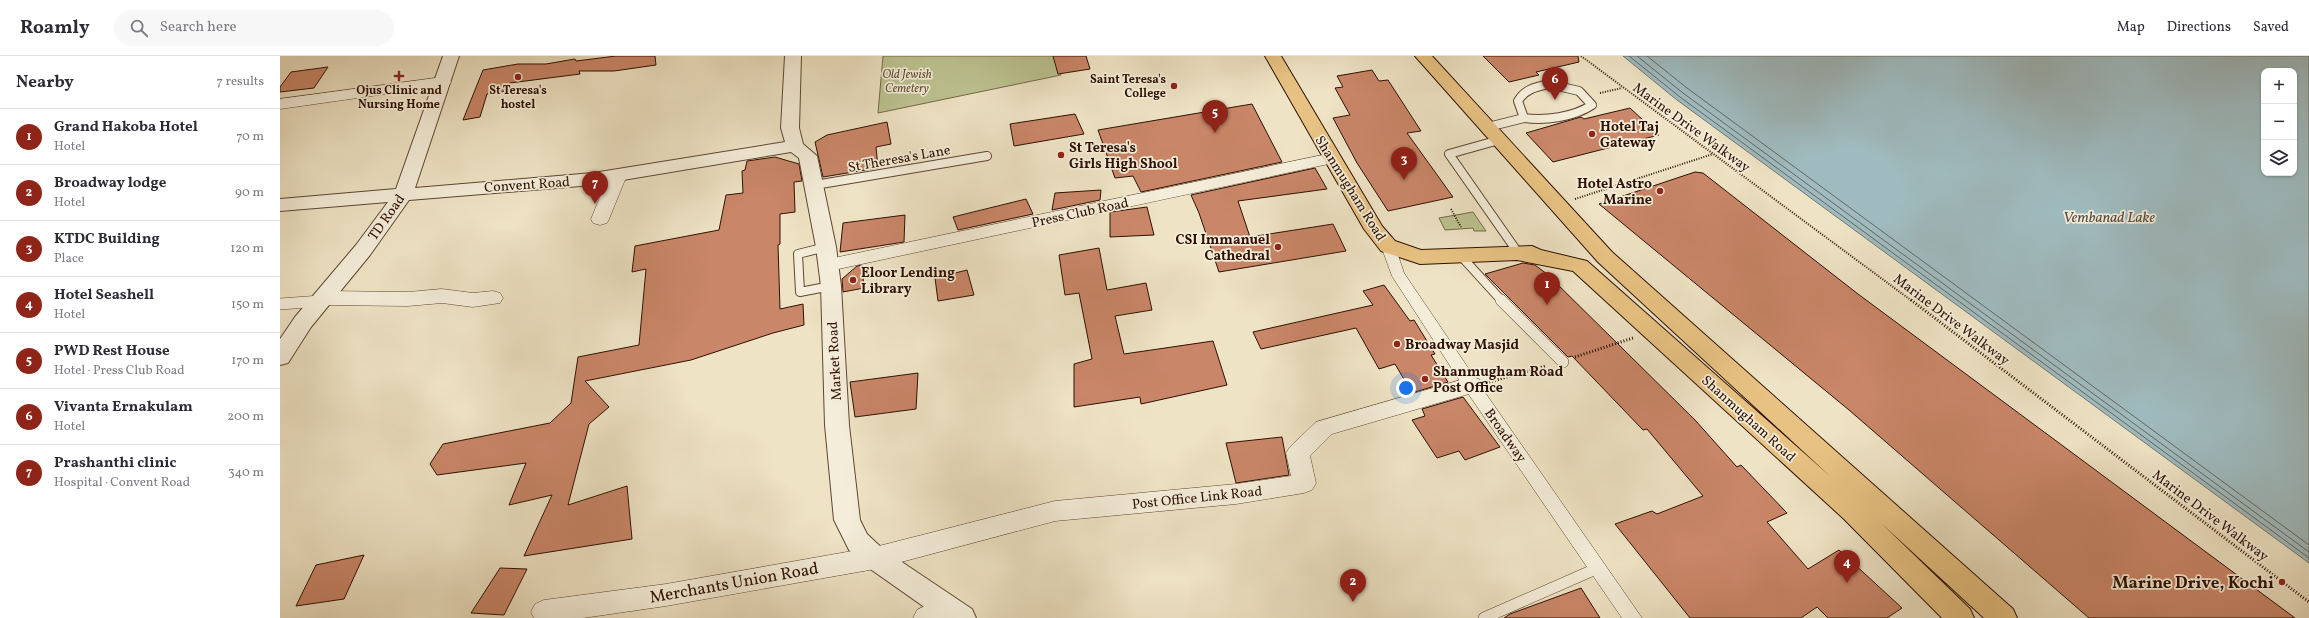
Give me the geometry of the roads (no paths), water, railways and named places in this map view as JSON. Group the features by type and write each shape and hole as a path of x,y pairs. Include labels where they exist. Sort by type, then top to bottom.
{"main road":[{"name":"Shanmugham Road","path":"1273,56 1374,229 1388,246 1420,257 1562,252 1605,257"},
{"name":"Shanmugham Road","path":"1423,56 1605,257 2003,618"},
{"name":"Shanmugham Road","path":"1519,254 1560,260 1580,266 1601,283 1853,512 1960,618"},
{"path":"1580,266 1605,257"}],"street":[{"name":"TD Road","path":"280,357 322,300 363,250 404,193 451,56"},
{"path":"793,56 790,128 795,146"},
{"path":"280,104 443,82"},
{"name":"Convent Road","path":"280,205 404,193 593,179 795,146"},
{"name":"Market Road","path":"795,146 808,156 815,186 829,266 837,426 847,520 858,542 875,558 944,614"},
{"name":"Press Club Road","path":"829,266 1332,158"},
{"path":"600,219 618,175"},
{"name":"Broadway","path":"1388,246 1397,273 1471,385 1634,618"},
{"path":"322,300 408,299 442,296 473,300 494,298"},
{"name":"Post Office Link Road","path":"875,558 1055,511 1236,494 1304,483 1298,453 1324,428 1471,385"},
{"name":"Merchants Union Road","path":"544,612 666,595 875,558"}],"lane":[{"path":"1519,254 1450,154 1494,134 1524,118 1534,120 1545,119 1586,109 1592,105 1588,97 1572,87 1549,84 1533,87 1522,93 1518,101 1524,118"},
{"name":"St Theresa's Lane","path":"815,186 987,156"},
{"path":"1461,256 1503,303 1563,362"},
{"path":"280,304 322,300"},
{"path":"1484,618 1598,568"}],"water":[{"name":"Vembanad Lake","path":"1623,56 2309,56 2309,563 1677,100"}],"place":[{"name":"Ojus Clinic and Nursing Home","path":"399,76"},
{"name":"St Teresa's hostel","path":"518,77"},
{"name":"Saint Teresa's College","path":"1174,86"},
{"name":"Vivanta Ernakulam","path":"1555,100"},
{"name":"PWD Rest House","path":"1215,133"},
{"name":"Hotel Taj Gateway","path":"1592,134"},
{"name":"St Teresa's Girls High Shool","path":"1061,155"},
{"name":"KTDC Building","path":"1404,180"},
{"name":"Hotel Astro Marine","path":"1660,191"},
{"name":"Prashanthi clinic","path":"595,204"},
{"name":"CSI Immanuel Cathedral","path":"1278,247"},
{"name":"Eloor Lending Library","path":"853,280"},
{"name":"Grand Hakoba Hotel","path":"1547,305"},
{"name":"Broadway Masjid","path":"1397,344"},
{"name":"Shanmugham Road Post Office","path":"1425,379"},
{"name":"Marine Drive, Kochi","path":"2282,582"},
{"name":"Hotel Seashell","path":"1847,583"},
{"name":"Broadway lodge","path":"1353,602"}],"park label":[{"name":"Old Jewish Cemetery","path":"907,81"}]}
